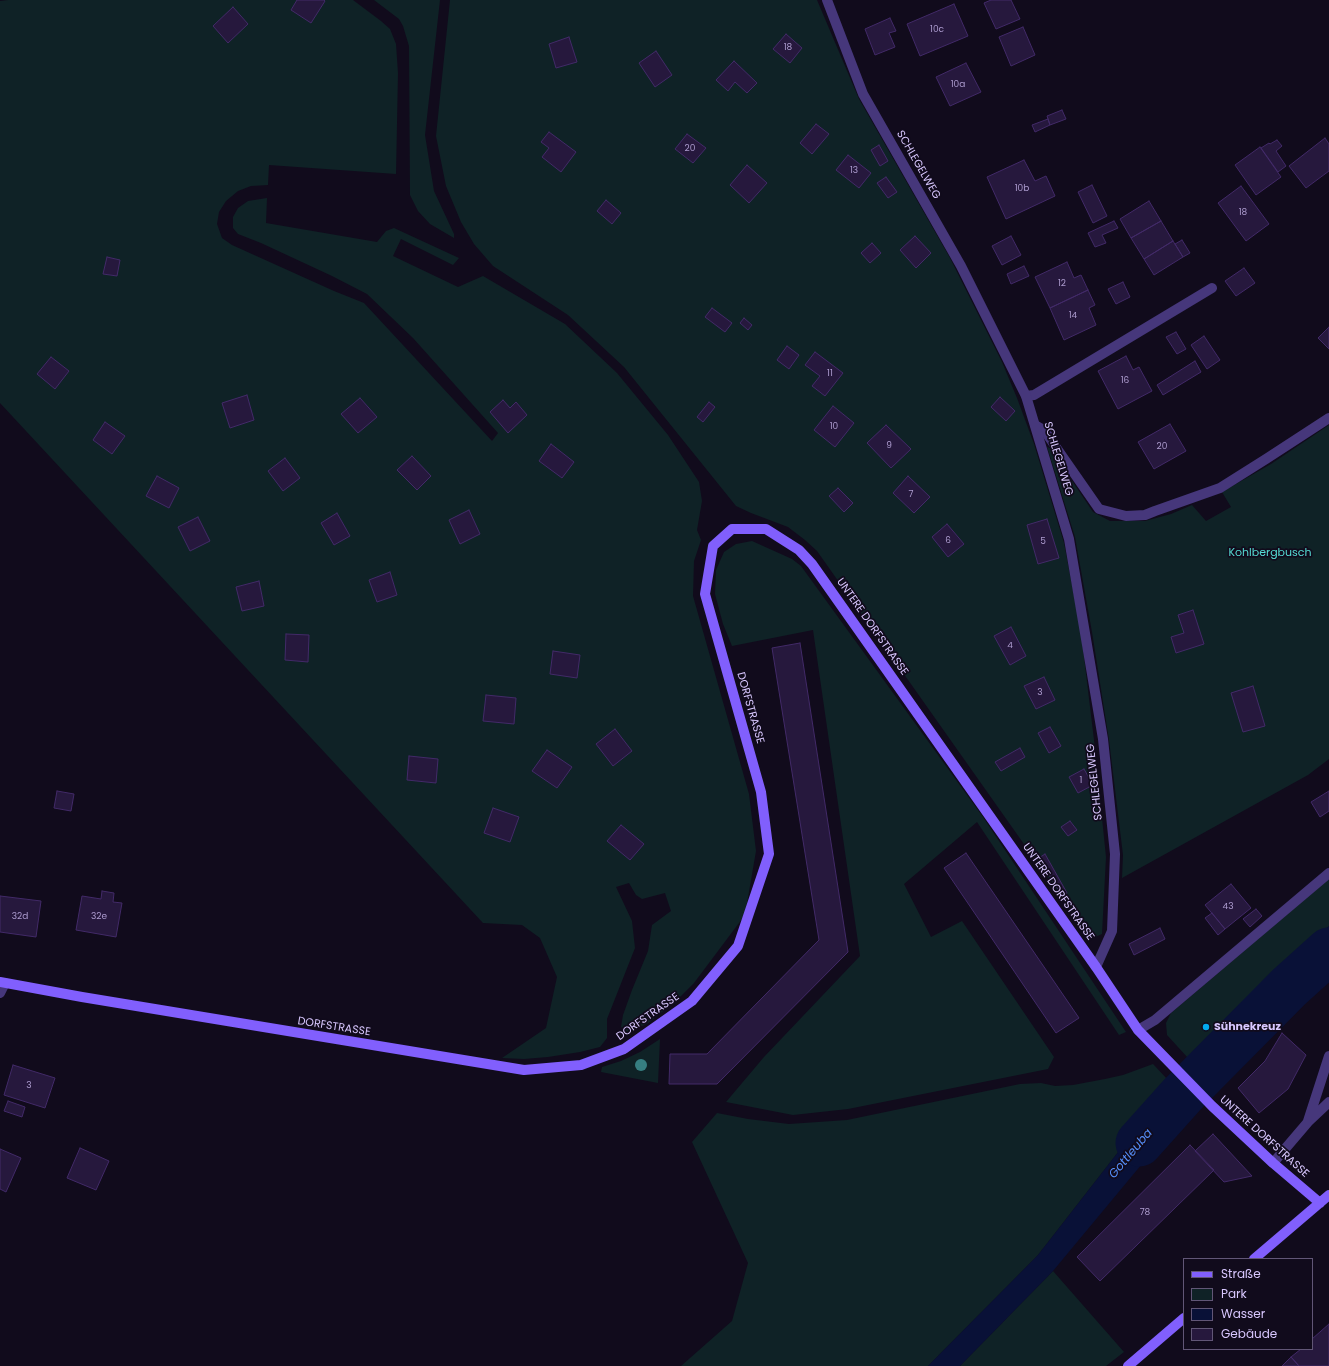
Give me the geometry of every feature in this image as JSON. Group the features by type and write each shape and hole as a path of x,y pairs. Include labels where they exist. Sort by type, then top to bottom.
{"street":[{"name":"SCHLEGELWEG","path":"827,0 863,94 961,266 1026,396 1069,539 1103,739 1114,854 1112,931 1096,967"},
{"path":"1026,396 1034,394 1212,288"},
{"path":"1035,425 1044,430 1099,509 1126,516 1145,515 1156,512 1220,488 1329,418"},
{"name":"DORFSTRASSE","path":"3,983 89,999 524,1070 581,1065 624,1049 692,1001 738,946 769,854 761,792 705,594 713,546 732,529 766,529 799,550 812,564"},
{"name":"UNTERE DORFSTRASSE","path":"812,564 1096,967 1138,1030 1212,1106 1273,1163 1320,1203"},
{"path":"1138,1030 1155,1020 1329,874"},
{"path":"0,993 3,983"},
{"path":"1308,1122 1329,1056"},
{"path":"1273,1163 1308,1122 1329,1102"},
{"path":"1255,1258 1329,1195"},
{"path":"1128,1366 1183,1319"}],"green space":[{"path":"353,0 390,29 396,44 398,73 396,174 269,165 268,185 251,186 238,191 226,201 219,212 217,224 222,238 232,245 364,303 492,441 498,433 413,338 367,294 332,276 238,234 233,228 233,217 238,208 248,201 267,198 266,223 377,242 386,231 394,228 459,258 453,265 401,239 393,256 458,287 483,276 565,324 617,373 668,435 699,482 702,501 697,530 701,540 694,561 693,596 749,794 756,851 745,915 694,983 676,1001 647,1024 627,1032 621,1027 623,1015 648,951 652,925 671,911 665,893 642,899 636,895 629,883 616,887 632,921 635,948 607,1019 607,1038 600,1047 580,1052 524,1059 502,1058 546,1028 557,977 540,938 522,925 483,923 0,403 0,1"},
{"path":"374,0 440,0 425,135 434,191 454,234 454,238 430,224 418,211 410,195 409,46 403,26 399,19"},
{"path":"450,0 817,0 859,99 950,258 1002,362 1034,444 1064,543 1081,632 1106,857 1102,934 1091,939 817,551 788,527 736,506 624,367 568,315 493,266 474,244 461,222 446,186 436,136"},
{"name":"Kohlbergbusch","path":"1329,425 1329,759 1308,775 1122,878 1123,855 1109,740 1092,632 1075,537 1047,447 1050,448 1093,512 1110,521 1145,521 1171,514 1192,505 1206,521 1231,507 1222,492 1271,464"},
{"path":"752,541 792,559 801,566 983,817 1126,1032 1119,1035 977,822 904,884 931,937 962,921 1054,1057 1048,1069 848,1109 793,1115 726,1102 764,1057 860,956 813,630 732,646 723,624 715,594 716,570 724,552 736,544"},
{"path":"1329,879 1329,926 1188,1058 1167,1035 1166,1023 1171,1013"},
{"path":"660,1039 658,1083 601,1072 602,1067 621,1061 640,1052"},
{"path":"1153,1064 1169,1081 1119,1151 1038,1255 928,1366 681,1366 732,1321 748,1263 692,1142 717,1113 748,1119 789,1124 847,1120 1020,1084 1041,1083 1055,1086 1073,1085 1123,1075"},
{"path":"1053,1271 1124,1352 1106,1366 960,1366"}],"water":[{"path":"1329,926 1329,969 1214,1086 1188,1058"},
{"path":"1169,1081 1191,1105 1053,1271 960,1366 928,1366 1038,1255 1119,1151"}],"building":[{"path":"297,0 325,1 311,23 291,10"},
{"path":"991,0 1011,0 1020,19 996,29 984,3"},
{"path":"954,4 968,36 920,56 907,24"},
{"path":"233,7 248,24 228,43 213,26"},
{"path":"890,18 896,31 889,33 895,47 875,55 865,29"},
{"path":"1023,27 1035,55 1011,66 999,37"},
{"path":"786,34 802,48 790,63 773,49"},
{"path":"569,37 577,62 556,68 549,44"},
{"path":"656,51 672,75 655,87 639,63"},
{"path":"734,61 757,83 747,93 735,82 728,91 716,80"},
{"path":"966,63 981,92 950,106 936,77"},
{"path":"1062,110 1066,119 1050,125 1047,116"},
{"path":"1048,119 1050,125 1035,132 1032,125"},
{"path":"816,124 829,134 812,154 800,143"},
{"path":"549,132 576,152 561,172 542,157 549,148 541,142"},
{"path":"687,134 706,148 693,163 675,149"},
{"path":"1325,138 1329,144 1329,171 1306,188 1289,166"},
{"path":"1277,140 1282,146 1276,151 1286,166 1278,172 1261,148"},
{"path":"879,145 888,161 880,166 871,150"},
{"path":"1260,147 1281,177 1256,195 1235,165"},
{"path":"848,155 871,173 859,188 836,170"},
{"path":"1024,160 1035,181 1046,176 1055,196 1006,219 987,177"},
{"path":"747,165 767,183 749,203 730,185"},
{"path":"886,177 897,192 888,198 877,183"},
{"path":"1092,185 1107,216 1093,223 1078,192"},
{"path":"1241,186 1269,224 1246,241 1218,203"},
{"path":"606,200 621,213 612,224 597,211"},
{"path":"1149,201 1161,221 1131,238 1120,219"},
{"path":"1114,221 1118,228 1102,235 1106,243 1095,247 1088,233"},
{"path":"1161,221 1173,241 1144,259 1131,238"},
{"path":"915,236 931,253 916,268 900,250"},
{"path":"1011,236 1021,255 1002,265 992,246"},
{"path":"1182,240 1190,253 1183,257 1175,244"},
{"path":"1173,241 1183,257 1154,275 1144,259"},
{"path":"872,243 881,253 870,263 861,253"},
{"path":"107,257 120,260 117,276 103,274"},
{"path":"1067,262 1074,278 1081,275 1088,290 1050,308 1035,277"},
{"path":"1024,266 1029,276 1011,284 1007,274"},
{"path":"1244,268 1255,283 1236,296 1225,281"},
{"path":"1123,282 1130,297 1116,304 1108,289"},
{"path":"1088,290 1095,305 1089,308 1096,325 1064,340 1050,308"},
{"path":"712,308 732,323 725,332 705,317"},
{"path":"744,318 752,325 748,330 740,323"},
{"path":"1329,327 1329,349 1318,338"},
{"path":"1176,332 1186,349 1177,354 1166,337"},
{"path":"1204,336 1220,360 1207,369 1191,345"},
{"path":"787,346 799,355 789,369 777,360"},
{"path":"815,352 843,373 825,396 812,386 820,376 805,365"},
{"path":"1126,356 1133,370 1139,367 1152,391 1118,409 1098,371"},
{"path":"51,357 69,371 55,389 37,374"},
{"path":"1195,361 1201,372 1163,395 1157,385"},
{"path":"247,395 254,420 230,428 222,403"},
{"path":"1000,397 1015,411 1006,421 991,407"},
{"path":"360,398 377,417 358,433 341,414"},
{"path":"503,400 510,408 516,402 527,415 508,433 490,412"},
{"path":"709,402 715,407 703,422 697,417"},
{"path":"833,406 854,423 835,447 814,430"},
{"path":"105,422 125,436 112,454 93,440"},
{"path":"1170,424 1186,451 1154,469 1138,442"},
{"path":"886,425 911,449 891,468 867,443"},
{"path":"551,444 574,462 562,478 539,461"},
{"path":"412,456 431,476 417,490 397,470"},
{"path":"285,458 300,478 283,491 268,471"},
{"path":"157,476 179,488 169,508 146,496"},
{"path":"908,476 930,497 914,513 893,493"},
{"path":"838,488 853,503 844,512 829,496"},
{"path":"469,510 480,534 460,544 449,520"},
{"path":"337,513 350,536 334,545 321,523"},
{"path":"198,517 210,541 190,551 178,527"},
{"path":"1047,519 1059,558 1038,564 1027,525"},
{"path":"947,524 964,544 948,557 932,537"},
{"path":"390,572 397,595 377,602 369,580"},
{"path":"259,581 264,606 242,611 236,587"},
{"path":"1193,610 1204,644 1176,653 1171,637 1184,633 1178,615"},
{"path":"1011,627 1026,656 1010,665 994,636"},
{"path":"286,634 309,635 308,662 285,660"},
{"path":"800,643 848,952 717,1084 669,1084 670,1054 707,1054 819,940 772,648"},
{"path":"553,651 580,655 577,678 550,674"},
{"path":"1044,677 1055,700 1036,709 1024,686"},
{"path":"1253,686 1265,726 1243,732 1231,693"},
{"path":"486,695 516,698 514,724 483,721"},
{"path":"1050,727 1061,746 1049,753 1038,733"},
{"path":"615,729 632,751 613,766 596,744"},
{"path":"1020,748 1025,757 1001,771 995,762"},
{"path":"547,750 572,767 557,788 532,771"},
{"path":"409,756 438,759 436,783 407,780"},
{"path":"1084,769 1093,785 1078,793 1069,777"},
{"path":"57,791 74,794 71,811 54,808"},
{"path":"1329,791 1329,811 1320,817 1311,802"},
{"path":"493,808 519,817 510,842 484,833"},
{"path":"1070,821 1077,830 1068,836 1061,827"},
{"path":"621,825 644,844 630,860 607,841"},
{"path":"966,853 1079,1018 1056,1033 944,868"},
{"path":"1045,854 1067,893 1062,896 1039,858"},
{"path":"1231,884 1251,908 1225,929 1205,905"},
{"path":"102,891 114,893 113,902 122,903 116,937 76,930 82,896 101,899"},
{"path":"0,896 41,901 36,937 0,932"},
{"path":"1256,909 1262,916 1250,927 1243,919"},
{"path":"1212,913 1225,929 1218,935 1205,918"},
{"path":"1160,928 1165,939 1134,955 1129,944"},
{"path":"1282,1033 1306,1055 1288,1089 1259,1113 1238,1088 1265,1061"},
{"path":"13,1065 55,1078 45,1108 4,1095"},
{"path":"8,1101 25,1107 22,1117 4,1111"},
{"path":"1213,1134 1252,1176 1224,1182 1195,1151"},
{"path":"1190,1145 1214,1170 1100,1281 1077,1257"},
{"path":"80,1148 109,1161 96,1190 67,1178"},
{"path":"0,1149 21,1158 6,1192 0,1189"},
{"path":"1329,1324 1329,1366 1299,1366 1291,1357 1300,1350 1313,1350 1313,1338"},
{"path":"1291,1357 1299,1366 1282,1366"}],"waterway":[{"name":"Gottleuba","path":"1139,1143 1182,1095 1289,987 1329,951"}],"place":[{"name":"Sühnekreuz","path":"1206,1027"}]}
